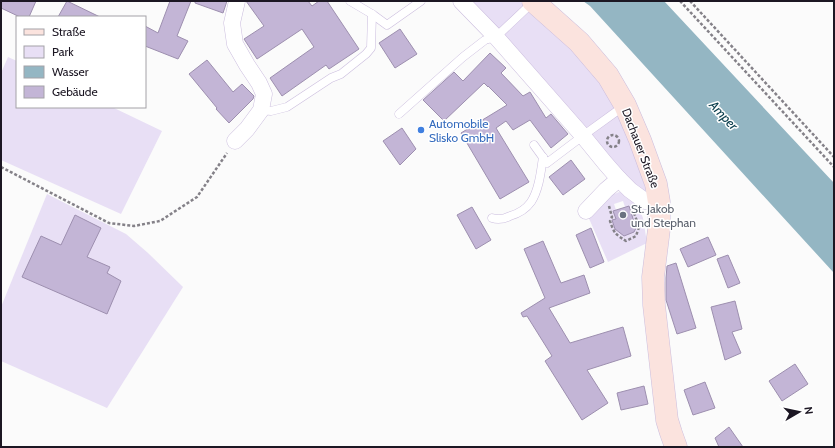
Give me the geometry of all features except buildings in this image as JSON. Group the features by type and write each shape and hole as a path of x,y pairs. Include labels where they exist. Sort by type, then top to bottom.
{"main road":[{"name":"Dachauer Straße","path":"533,1 579,42 608,76 625,105 651,168 656,184 659,202 659,229 653,277 654,305 667,420 670,433 676,447"}],"street":[{"path":"235,141 247,129 261,110 264,94 235,44 232,23 237,1"},
{"path":"461,1 496,37 619,179 630,190 645,200 659,202"},
{"path":"586,211 619,179"}],"lane":[{"path":"350,1 387,25 421,1"},
{"path":"399,114 463,57 485,40 496,37 533,1"},
{"path":"261,110 271,111 287,107 331,78 341,74 366,54 371,48 372,14"},
{"path":"534,145 547,162 625,105"},
{"path":"492,218 497,220 505,218 521,211 530,203 536,191 543,157"}],"path":[{"path":"680,1 834,167"},
{"path":"690,1 834,157"},
{"path":"614,135 618,137 619,142 617,146 612,147 608,145 606,140 609,136 614,135"},
{"path":"1,167 109,223 134,226 160,221 197,197 235,141"},
{"path":"610,203 609,206 612,217 610,221 613,231 626,241 636,236 639,228 632,210"}],"green space":[{"path":"470,1 519,1 528,7 572,47 601,81 619,110 646,190 639,190"},
{"path":"8,57 16,61 16,108 114,108 162,131 121,214 1,160 1,73"},
{"path":"619,192 625,193 637,204 643,218 647,243 608,262 587,214 608,197","holes":["623,201 625,207 629,206 636,227 634,232 624,236 619,228 615,229 612,220 616,219 613,211 616,210 614,204"]},
{"path":"47,194 126,234 183,287 107,408 1,361 1,307"}],"water":[{"name":"Amper","path":"583,1 664,1 834,183 834,273 590,6"}],"place":[{"name":"Automobile Slisko GmbH","path":"421,130"},
{"name":"St. Jakob und Stephan","path":"623,215"}]}
